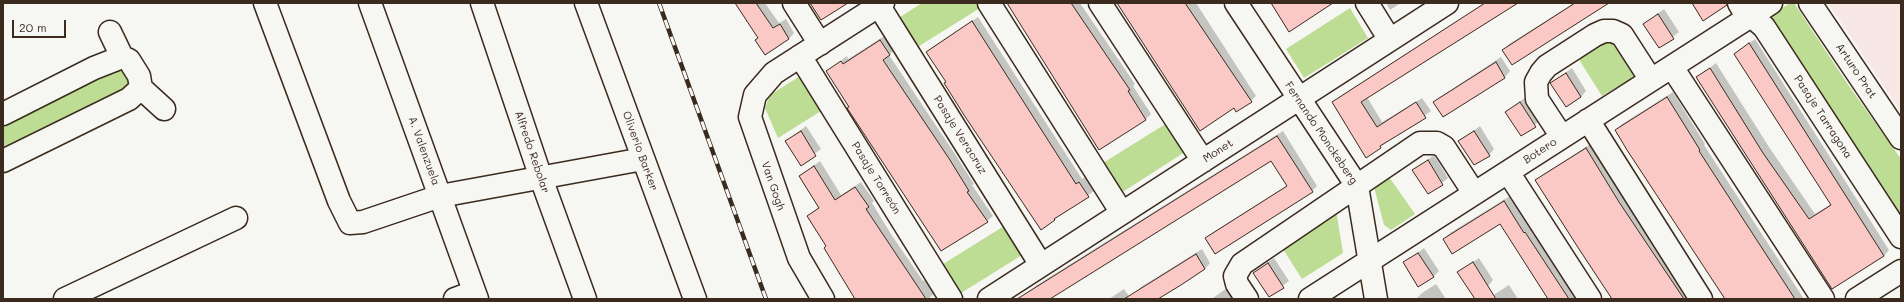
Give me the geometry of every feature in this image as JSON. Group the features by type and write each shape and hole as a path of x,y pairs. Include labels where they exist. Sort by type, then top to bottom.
{"street":[{"path":"265,3 339,201 350,223 363,222 440,196 643,159"},
{"name":"A. Valenzuela","path":"370,3 440,196 469,297"},
{"name":"Alfredo Rebolar","path":"482,3 541,178 585,299"},
{"name":"Oliverio Barker","path":"586,3 695,299"},
{"path":"794,3 820,44"},
{"path":"989,3 1122,213"},
{"path":"1100,3 1203,161"},
{"name":"Fernando Monckeberg","path":"1236,3 1358,186 1376,299"},
{"path":"1367,3 1390,40"},
{"name":"Monet","path":"989,299 1447,3"},
{"name":"Botero","path":"1310,299 1672,67 1745,10 1771,3"},
{"name":"Arturo Prat","path":"1810,3 1901,138"},
{"name":"Van Gogh","path":"824,299 799,258 750,117 755,95 774,73 881,4"},
{"name":"Pasaje Veracruz","path":"881,4 1041,265"},
{"name":"Pasaje Tarragona","path":"1745,10 1764,27 1901,237"},
{"path":"1562,137 1537,99 1536,82 1547,66 1595,35 1604,31 1612,31 1622,35 1651,80"},
{"path":"110,32 122,57 129,60 139,76 141,88 164,109"},
{"name":"Pasaje Torreón","path":"800,56 951,299"},
{"path":"3,114 94,68 122,57"},
{"path":"1672,67 1823,299"},
{"path":"3,161 129,99 141,88"},
{"path":"1588,120 1701,299"},
{"path":"1247,299 1237,284 1235,276 1242,264 1420,144 1437,143 1444,147 1474,193"},
{"path":"1508,172 1590,299"},
{"path":"65,299 236,218"},
{"path":"1857,299 1901,271"}],"shaded area":[{"path":"1828,3 1901,3 1901,112"}],"green space":[{"path":"922,3 977,3 980,8 916,48 897,19"},
{"path":"1790,3 1794,3 1849,86 1901,159 1901,221 1767,18"},
{"path":"1350,8 1368,38 1304,78 1286,49"},
{"path":"1607,40 1616,41 1637,75 1602,96 1578,58"},
{"path":"124,66 134,83 129,89 3,152 3,122"},
{"path":"800,76 821,111 778,138 765,108 770,95"},
{"path":"1167,123 1185,152 1121,193 1103,163"},
{"path":"1389,177 1415,214 1391,230 1384,225 1374,187"},
{"path":"1336,210 1343,253 1302,279 1281,246"},
{"path":"1004,226 1022,255 958,295 940,266"}],"building":[{"path":"735,3 756,3 773,28 780,24 789,39 765,55 755,40 758,38"},
{"path":"810,3 848,3 821,20"},
{"path":"1007,3 1071,3 1130,90 1128,91 1146,120 1099,150"},
{"path":"1117,3 1185,3 1252,102 1236,112 1234,108 1200,131"},
{"path":"1271,3 1333,3 1289,32"},
{"path":"1485,3 1518,3 1361,102 1377,127 1416,102 1426,118 1380,146 1381,148 1366,158 1332,102"},
{"path":"1575,3 1609,3 1512,65 1502,50"},
{"path":"1692,3 1727,3 1727,5 1703,21"},
{"path":"1658,14 1674,39 1659,48 1643,24"},
{"path":"972,21 1076,184 1079,182 1089,197 1054,219 1055,220 1041,230 964,115 944,83 946,82 926,52"},
{"path":"880,40 890,55 883,60 950,160 969,191 967,192 988,222 941,251 847,108 849,107 826,71 841,61 843,64"},
{"path":"1749,43 1884,256 1832,289 1696,77 1710,68 1763,153 1809,219 1831,205 1734,54"},
{"path":"1496,62 1505,78 1443,117 1433,102"},
{"path":"1566,73 1581,97 1566,107 1550,83"},
{"path":"1667,97 1700,150 1699,151 1795,299 1725,299 1627,150 1615,130"},
{"path":"1520,102 1536,127 1521,136 1505,112"},
{"path":"801,131 816,156 801,166 785,141"},
{"path":"1474,131 1490,156 1474,165 1458,141"},
{"path":"1277,136 1313,192 1215,254 1205,238 1287,186 1271,161 1050,299 1017,299"},
{"path":"1586,148 1619,202 1684,299 1612,299 1577,246 1535,180"},
{"path":"1428,160 1443,185 1428,194 1412,170"},
{"path":"814,166 835,200 855,187 869,207 866,209 926,299 855,299 824,248 826,246 807,216 819,208 799,176"},
{"path":"1504,201 1569,299 1548,299 1500,224 1452,254 1443,239"},
{"path":"1418,253 1434,277 1418,287 1403,262"},
{"path":"1196,254 1205,269 1181,285 1158,299 1124,299"},
{"path":"1473,262 1496,299 1475,299 1457,272"},
{"path":"1268,263 1284,288 1269,297 1253,273"}],"railway":[{"path":"659,3 766,299"}]}
